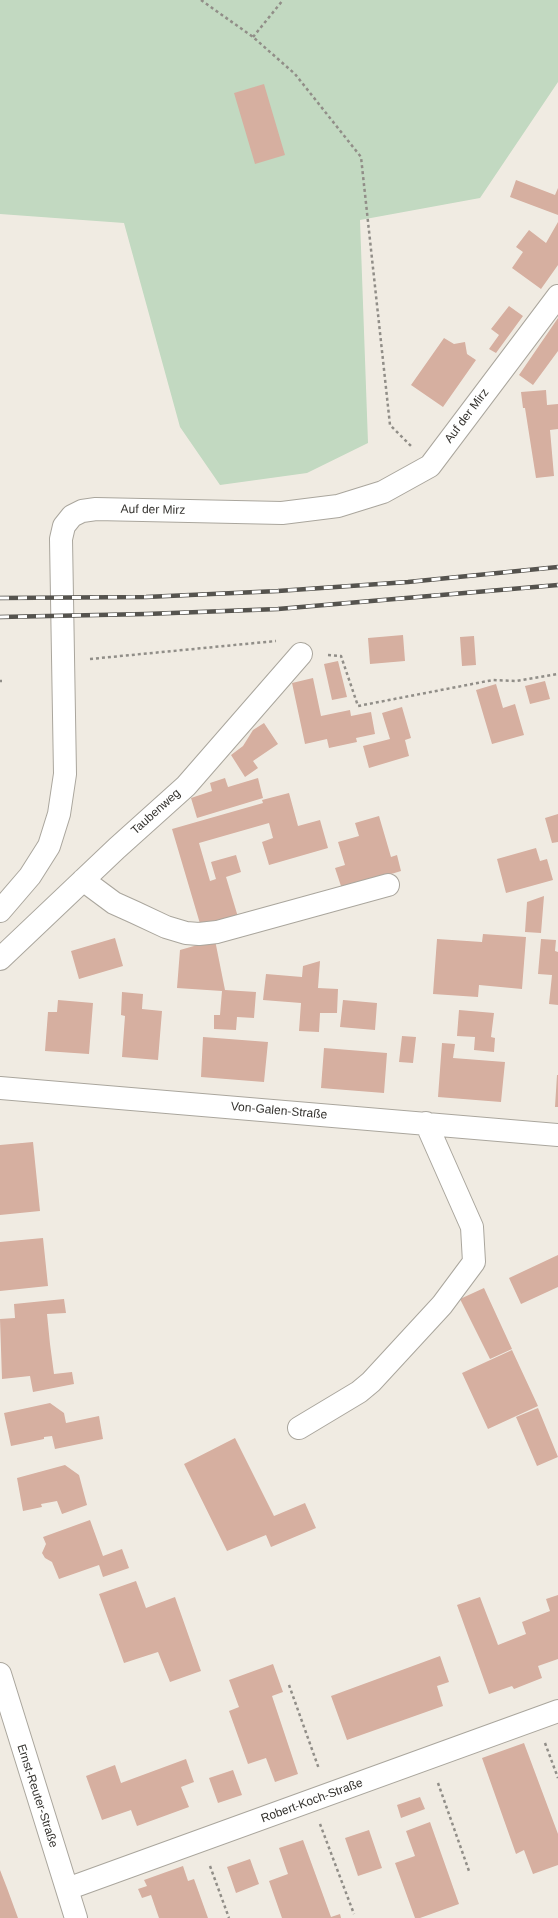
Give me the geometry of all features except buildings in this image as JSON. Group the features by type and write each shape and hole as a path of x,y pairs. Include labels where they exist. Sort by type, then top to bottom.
{"street":[{"name":"Auf der Mirz","path":"0,910 30,876 48,846 59,814 65,774 61,538 64,526 72,516 82,511 96,509 282,513 338,506 383,492 430,466 558,296"},
{"name":"Taubenweg","path":"0,959 83,880 186,786 301,654"},
{"path":"83,880 114,903 173,929 186,933 199,934 217,932 388,885"},
{"name":"Von-Galen-Straße","path":"0,1088 558,1134"},
{"path":"299,1428 359,1392 371,1382 442,1305 474,1262 472,1227 426,1124"},
{"name":"Ernst-Reuter-Straße","path":"1,1682 76,1918"},
{"name":"Robert-Koch-Straße","path":"67,1889 537,1720 558,1711"}],"path":[{"path":"201,0 253,37 296,74 362,157 390,426 430,466"},
{"path":"253,37 283,0"},
{"path":"116,656 276,641 301,654 341,656 358,706 493,680 516,681 558,674"},
{"path":"289,1685 354,1914"},
{"path":"537,1720 558,1778"},
{"path":"429,1758 469,1871"},
{"path":"202,1841 229,1918"}],"green space":[{"path":"0,0 558,0 558,82 480,198 360,220 368,443 307,473 220,485 180,427 124,223 0,214"}],"railway":[{"path":"0,598 146,597 278,591 408,582 558,567"},
{"path":"0,617 146,614 278,609 558,585"}]}
